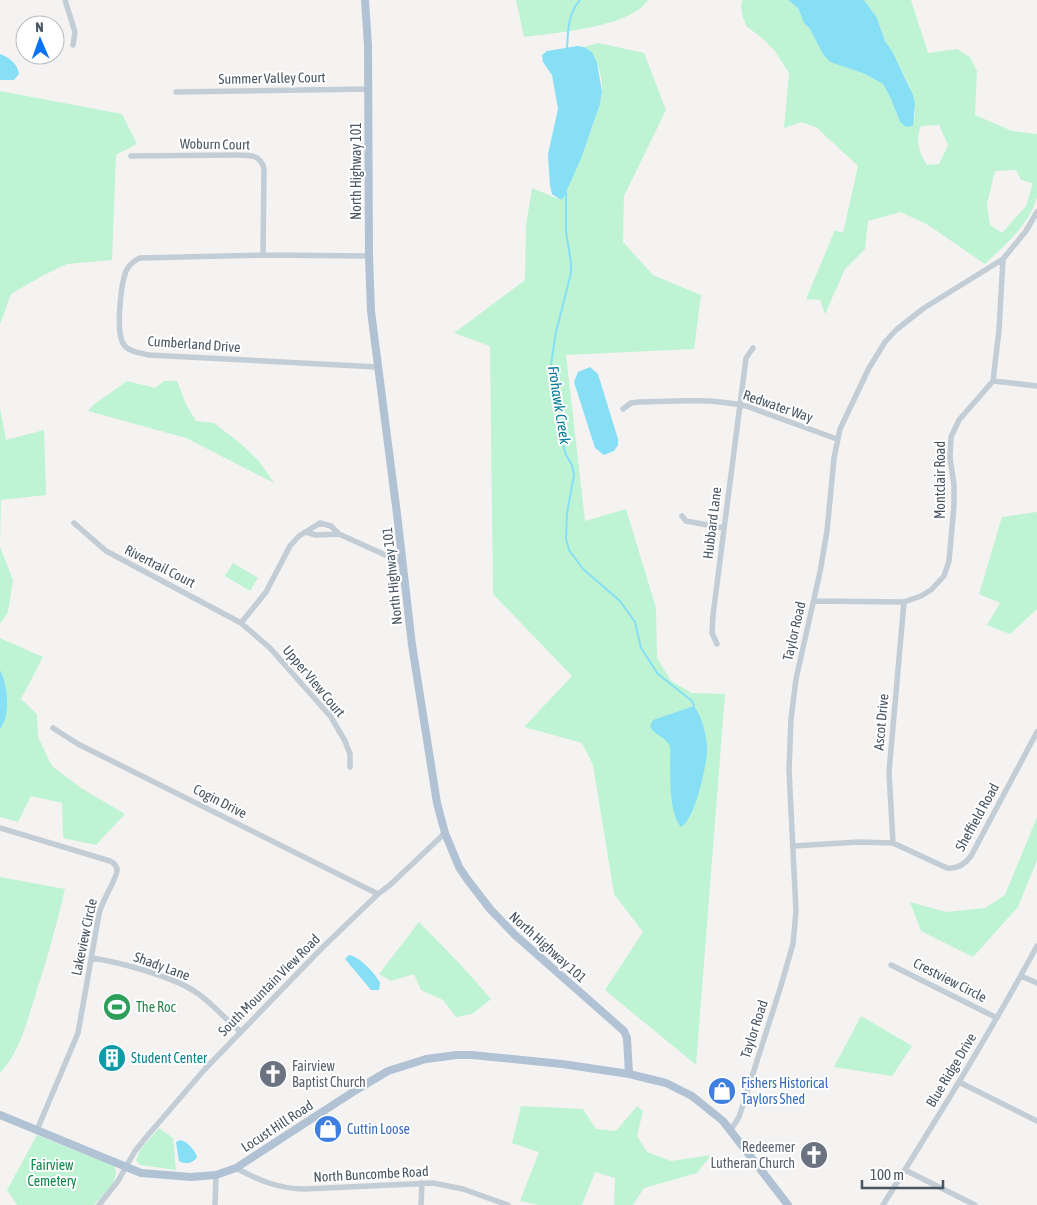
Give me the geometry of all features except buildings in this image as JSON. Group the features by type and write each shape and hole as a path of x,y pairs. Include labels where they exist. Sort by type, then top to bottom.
{"main road":[{"name":"North Highway 101","path":"365,0 368,46 371,310 417,682 437,802 453,854 467,879 500,920 624,1031 627,1038 628,1074"},
{"name":"Locust Hill Road","path":"0,1115 141,1173 190,1177 216,1175 236,1168 368,1082 399,1067 426,1059 457,1055 499,1057 628,1074 666,1083 692,1096 718,1117 730,1130 788,1205"}],"street":[{"path":"65,0 74,32 73,44"},
{"name":"Summer Valley Court","path":"176,92 368,88"},
{"name":"Woburn Court","path":"132,156 238,154 253,156 259,159 264,169 263,255"},
{"name":"Taylor Road","path":"730,1130 739,1117 791,954 796,921 789,770 791,719 796,679 814,601 827,531 837,439 845,416 869,368 896,330 924,308 1003,259 1026,231 1037,212"},
{"name":"Cumberland Drive","path":"369,256 263,255 150,257 135,260 126,272 122,288 120,332 124,345 133,351 161,356 378,367"},
{"path":"1003,259 993,381 1037,386"},
{"name":"Hubbard Lane","path":"716,644 712,633 739,404 746,358 753,348"},
{"name":"Montclair Road","path":"814,601 904,602 931,590 939,583 947,569 952,536 954,485 950,458 951,437 959,420 993,381"},
{"name":"Redwater Way","path":"623,409 631,403 639,402 704,400 739,404 837,439"},
{"path":"682,516 686,521 724,528"},
{"name":"Rivertrail Court","path":"74,523 106,551 241,623"},
{"path":"241,623 266,592 290,546 299,536 320,523 331,526 339,534 403,563"},
{"path":"306,532 316,536 339,534"},
{"name":"Ascot Drive","path":"893,843 890,772 904,602"},
{"name":"Upper View Court","path":"241,623 270,648 331,717 350,754 350,767"},
{"name":"Cogin Drive","path":"52,728 78,744 378,894"},
{"name":"Sheffield Road","path":"793,846 859,842 893,843 947,868 965,863 1037,732"},
{"name":"Lakeview Circle","path":"0,828 110,861 116,865 118,871 101,907 78,1033 37,1130"},
{"name":"South Mountain View Road","path":"99,1205 118,1181 125,1167 144,1140 240,1031 378,894 445,833"},
{"name":"Blue Ridge Drive","path":"883,1205 998,1018 1037,946"},
{"name":"Shady Lane","path":"92,958 122,964 172,980 187,987 201,996 240,1031"},
{"name":"Crestview Circle","path":"891,965 998,1018"},
{"path":"1021,976 1037,983"},
{"path":"959,1082 1037,1121"},
{"name":"North Buncombe Road","path":"236,1168 268,1183 295,1189 422,1183 440,1184 463,1189 508,1205"},
{"path":"905,1170 975,1205"},
{"path":"215,1205 216,1175"},
{"path":"420,1205 422,1183"}],"green space":[{"path":"516,0 648,0 639,9 626,17 609,23 572,31 524,37"},
{"path":"743,0 788,0 798,8 804,23 810,29 830,62 865,74 883,84 900,122 915,117 913,96 878,22 864,0 911,0 928,53 957,49 970,57 977,71 975,115 1012,131 1037,134 1037,197 1029,216 1008,242 985,264 928,225 901,212 868,221 865,249 845,269 825,314 820,300 806,299 835,230 843,233 858,166 816,127 801,122 784,128 789,73 774,50 746,26 741,5","holes":["939,125 948,145 939,164 927,165 919,146 919,131 921,126","1016,170 1021,180 1033,183 1026,206 1002,233 990,225 987,204 995,171"]},
{"path":"598,43 644,53 666,110 624,196 623,242 653,275 701,295 694,349 566,355 585,521 626,509 656,608 657,658 671,681 692,693 725,694 696,1065 605,990 643,932 614,894 593,765 582,743 524,727 572,676 493,594 490,346 454,333 525,280 526,225 532,188 561,200 564,197 590,134 601,100 602,86 600,73 596,61 584,47"},
{"path":"0,91 122,114 137,144 116,155 112,260 67,264 42,276 11,294 0,324"},
{"path":"127,381 155,388 164,381 177,381 186,404 196,421 214,423 240,443 259,461 274,483 186,438 88,411 93,405"},
{"path":"0,408 6,440 44,430 46,495 1,500 0,547"},
{"path":"1037,512 1037,609 1010,634 987,625 1000,603 979,594 1002,517"},
{"path":"0,547 13,580 8,612 0,624"},
{"path":"233,563 258,578 250,591 225,576"},
{"path":"0,638 43,657 21,699 37,714 38,737 52,766 81,788 125,814 96,845 63,838 62,803 31,796 18,822 0,817"},
{"path":"1037,817 1037,860 1018,907 973,957 921,931 910,902 946,912 985,908 1005,895"},
{"path":"0,877 65,889 48,954 26,1025 13,1056 0,1073"},
{"path":"419,922 491,999 472,1014 456,1017 443,1000 421,990 414,974 391,981 379,974"},
{"path":"861,1016 912,1046 892,1076 834,1067"},
{"path":"521,1106 583,1109 596,1129 616,1131 637,1106 643,1111 637,1136 647,1152 671,1161 711,1155 697,1173 644,1188 633,1205 614,1205 615,1178 595,1172 582,1205 539,1205 520,1201 539,1152 512,1143"},
{"path":"159,1128 173,1138 176,1170 140,1165 136,1160 140,1150"},
{"name":"Fairview Cemetery","path":"37,1135 114,1166 116,1176 114,1182 94,1205 17,1205 7,1190"}],"water":[{"path":"788,0 864,0 877,18 885,41 892,51 913,95 915,104 913,126 906,127 900,122 883,84 865,74 830,62 823,54 810,29 804,23 798,8"},
{"path":"577,46 584,47 592,52 597,63 602,91 600,104 582,156 561,200 552,194 550,186 548,154 558,109 552,75 543,62 542,55 547,51"},
{"path":"0,54 15,64 19,74 14,80 0,80"},
{"path":"590,367 598,374 618,439 618,445 614,451 604,455 595,448 574,382 578,372"},
{"path":"0,670 5,684 7,708 6,716 0,729"},
{"path":"694,706 705,731 707,754 696,803 686,822 681,827 677,820 672,800 670,746 650,726 653,720"},
{"path":"349,955 358,959 371,970 380,983 379,990 371,990 345,959"},
{"path":"180,1140 188,1144 194,1152 197,1157 194,1161 187,1163 179,1161 176,1142"}],"waterway":[{"name":"Frohawk Creek","path":"567,48 571,16 580,0"},
{"name":"Frohawk Creek","path":"566,192 566,232 571,273 556,332 551,364 554,389 565,423 563,445 572,465 574,475 567,513 566,539 569,550 583,569 620,601 635,622 641,648 658,674 692,701 694,706"}],"place":[{"name":"The Roc","path":"117,1007"},
{"name":"Student Center","path":"112,1058"},
{"name":"Fairview Baptist Church","path":"273,1074"},
{"name":"Fishers Historical Taylors Shed","path":"722,1091"},
{"name":"Cuttin Loose","path":"328,1129"},
{"name":"Redeemer Lutheran Church","path":"814,1155"}]}
